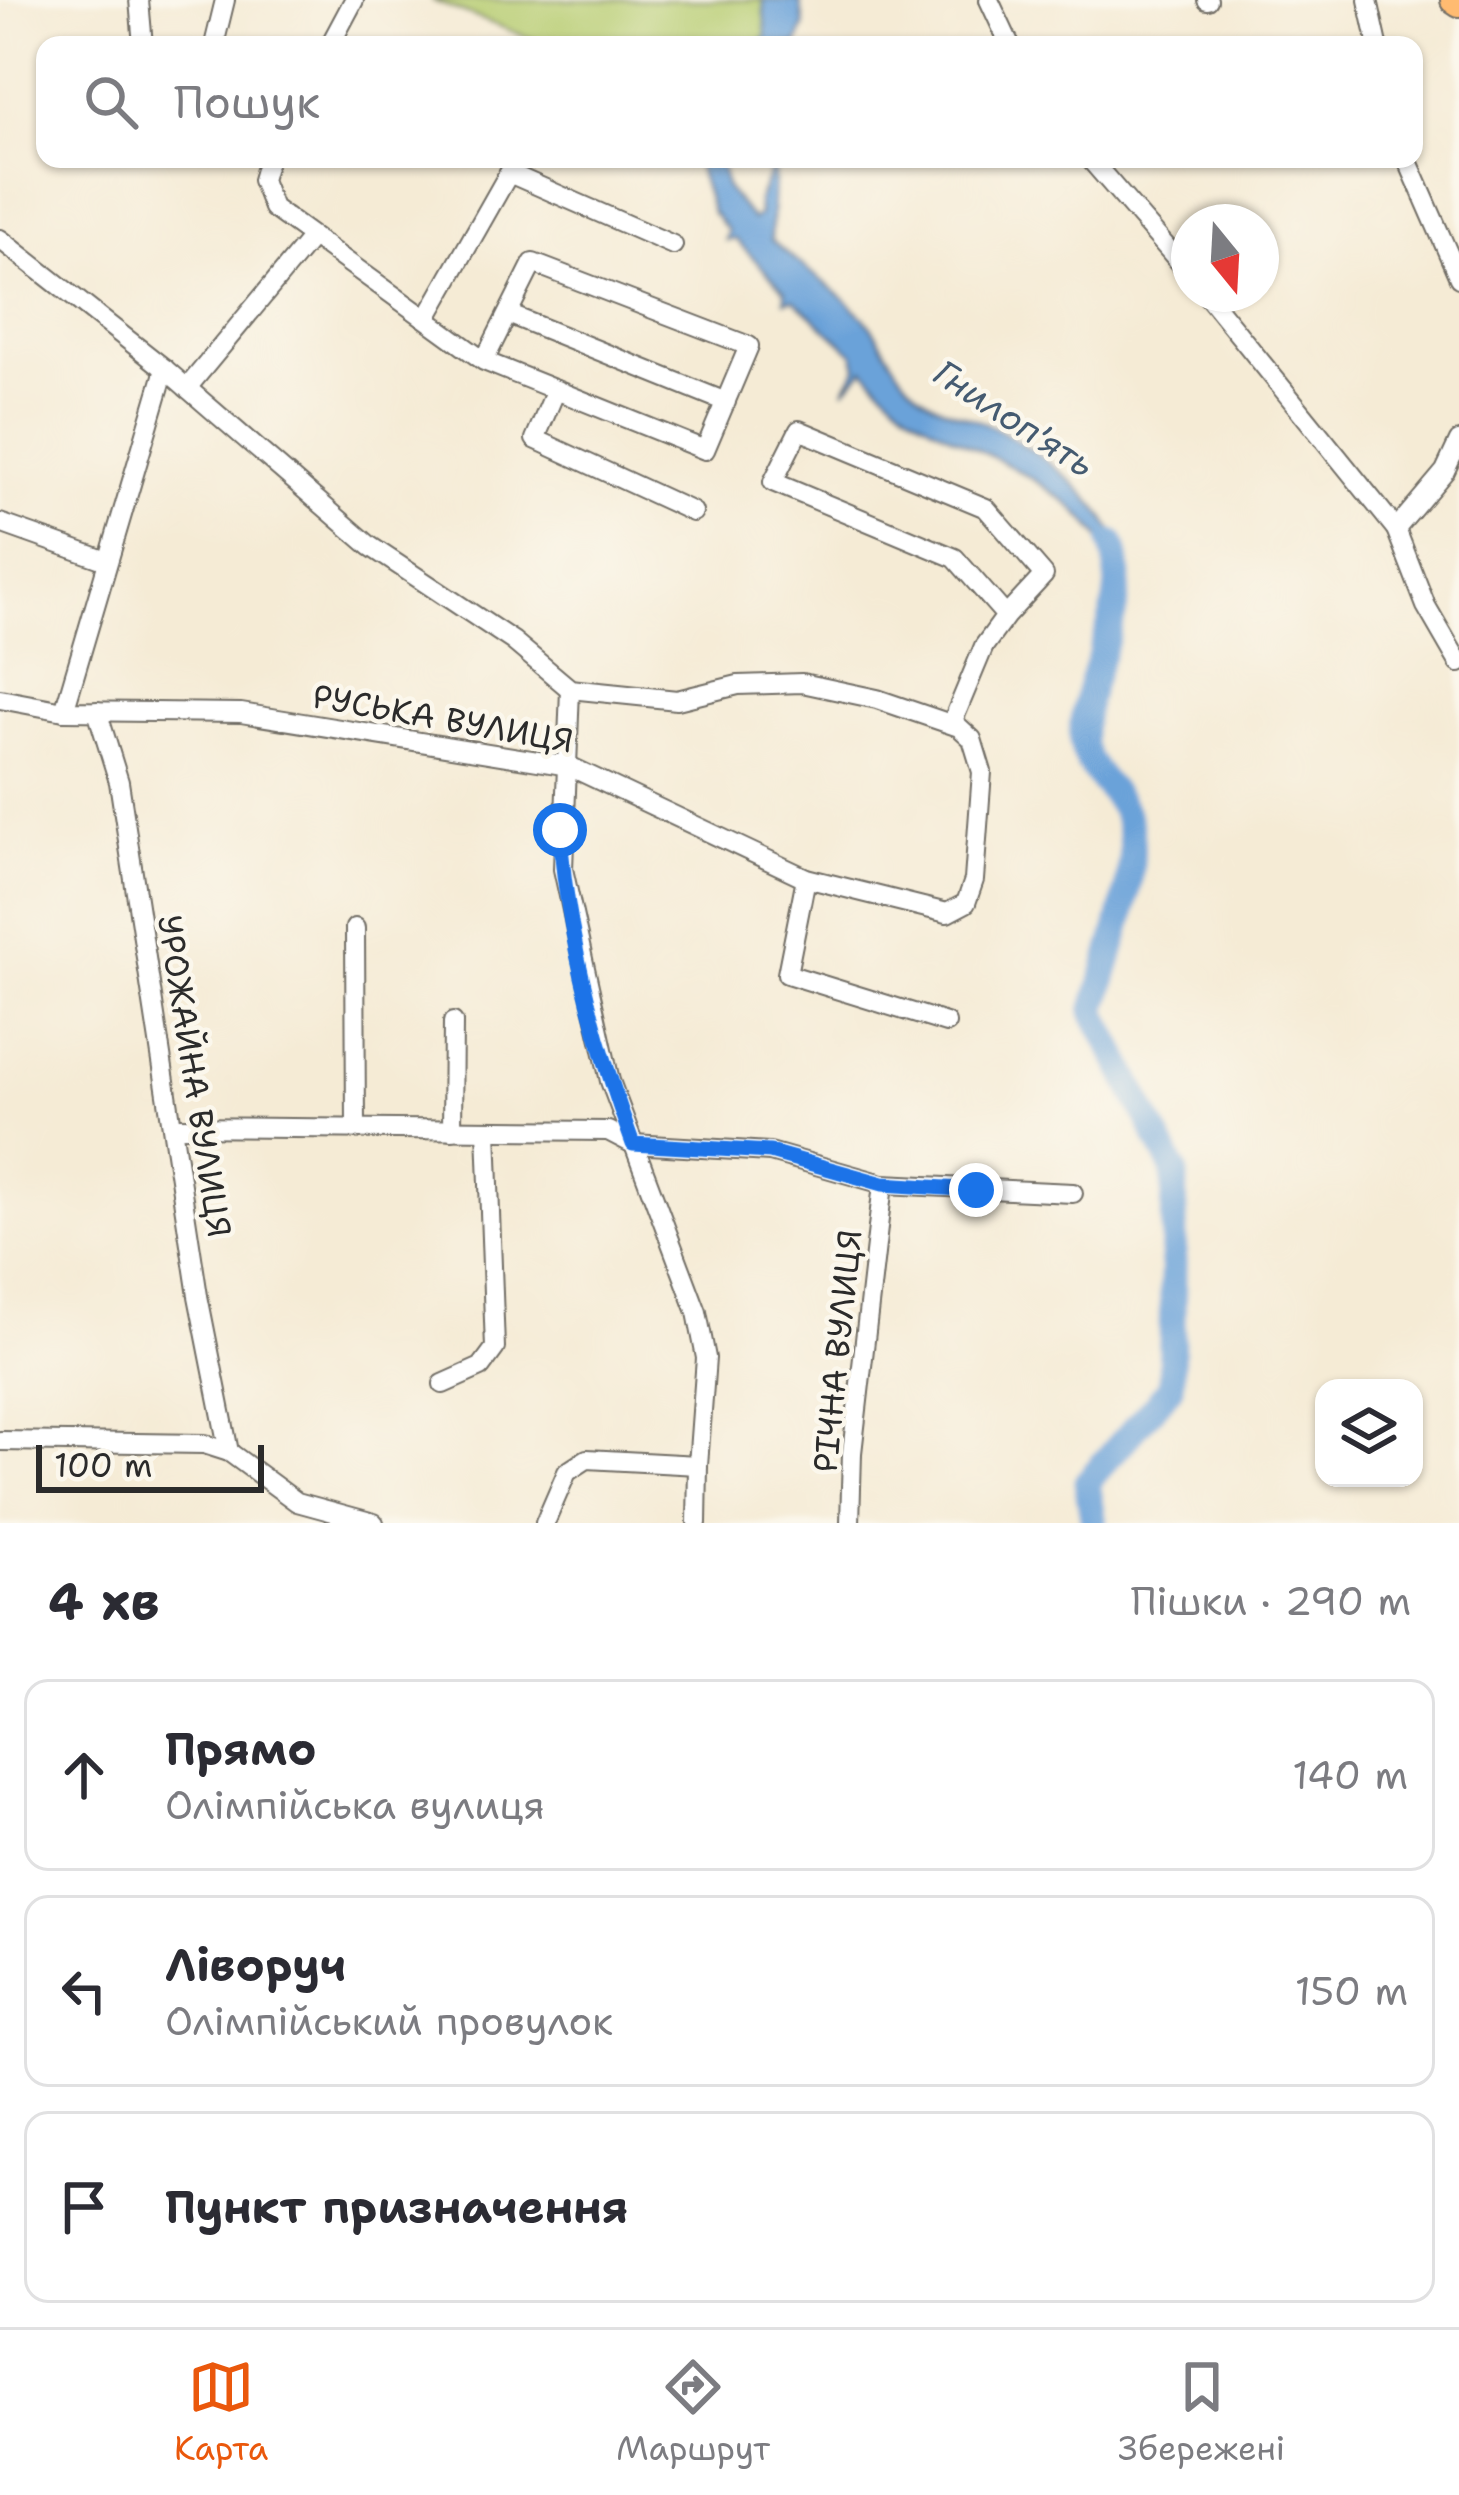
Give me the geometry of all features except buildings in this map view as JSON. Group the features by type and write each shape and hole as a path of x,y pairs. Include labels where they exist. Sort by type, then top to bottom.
{"street":[{"path":"139,0 142,36"},
{"path":"216,36 225,0"},
{"path":"334,36 354,0"},
{"path":"989,0 1006,36"},
{"path":"1368,0 1376,36"},
{"path":"265,168 262,180 273,208 484,361 706,450 749,346 533,263 484,361"},
{"path":"1098,168 1171,252"},
{"path":"1411,168 1459,278"},
{"path":"428,316 509,173 673,244"},
{"path":"187,388 312,237"},
{"path":"0,239 187,388 370,547 513,641 570,689 677,700 738,685 802,683 877,699 952,724 984,646 1044,575 986,508 800,430 773,482 955,558 1006,616"},
{"path":"1221,312 1396,529 1426,606 1459,663"},
{"path":"508,314 726,402"},
{"path":"64,711 165,370"},
{"path":"556,390 535,439 693,512"},
{"path":"1396,529 1445,471 1459,441"},
{"path":"0,523 107,561"},
{"path":"570,689 569,766 560,830 562,868 593,1017 633,1144 698,1312 706,1358 697,1523"},
{"name":"РУСЬКА ВУЛИЦЯ","path":"0,699 64,711 241,713 569,766 806,878 947,913 966,903 974,880 982,772 972,739 952,724"},
{"name":"УРОЖАЙНА ВУЛИЦЯ","path":"97,711 119,782 176,1127 198,1296 229,1452"},
{"path":"806,878 788,974 946,1023"},
{"path":"355,928 356,1128"},
{"path":"452,1130 453,1022"},
{"path":"176,1127 608,1131 633,1144 770,1152 883,1184 1073,1193"},
{"path":"443,1384 481,1367 495,1348 487,1130"},
{"name":"РІЧНА ВУЛИЦЯ","path":"850,1523 852,1453 883,1184"},
{"path":"0,1442 204,1444 229,1452 297,1502 374,1523"},
{"path":"545,1523 567,1472 586,1460 698,1466"}],"green space":[{"path":"431,0 763,0 766,36 525,36"}],"water":[{"path":"763,0 800,0 804,25 800,36 766,36"},
{"path":"698,168 722,168 726,188 753,220 759,215 758,201 775,168 771,240 860,314 907,381 924,397 1011,437 1079,488 1112,532 1120,555 1120,578 1106,547 1087,522 1037,482 913,414 864,369 844,391 857,367 854,354 793,299 785,301 785,291 735,239 725,240 728,231 712,212"}],"waterway":[{"name":"Гнилоп'ять","path":"1094,1523 1087,1482 1171,1387 1175,1172 1094,1012 1122,916 1131,865 1128,821 1087,758 1082,733 1117,590 1112,543"}],"route":[{"path":"560,830 562,868 593,1017 633,1144 770,1152 883,1184 976,1190"}]}
